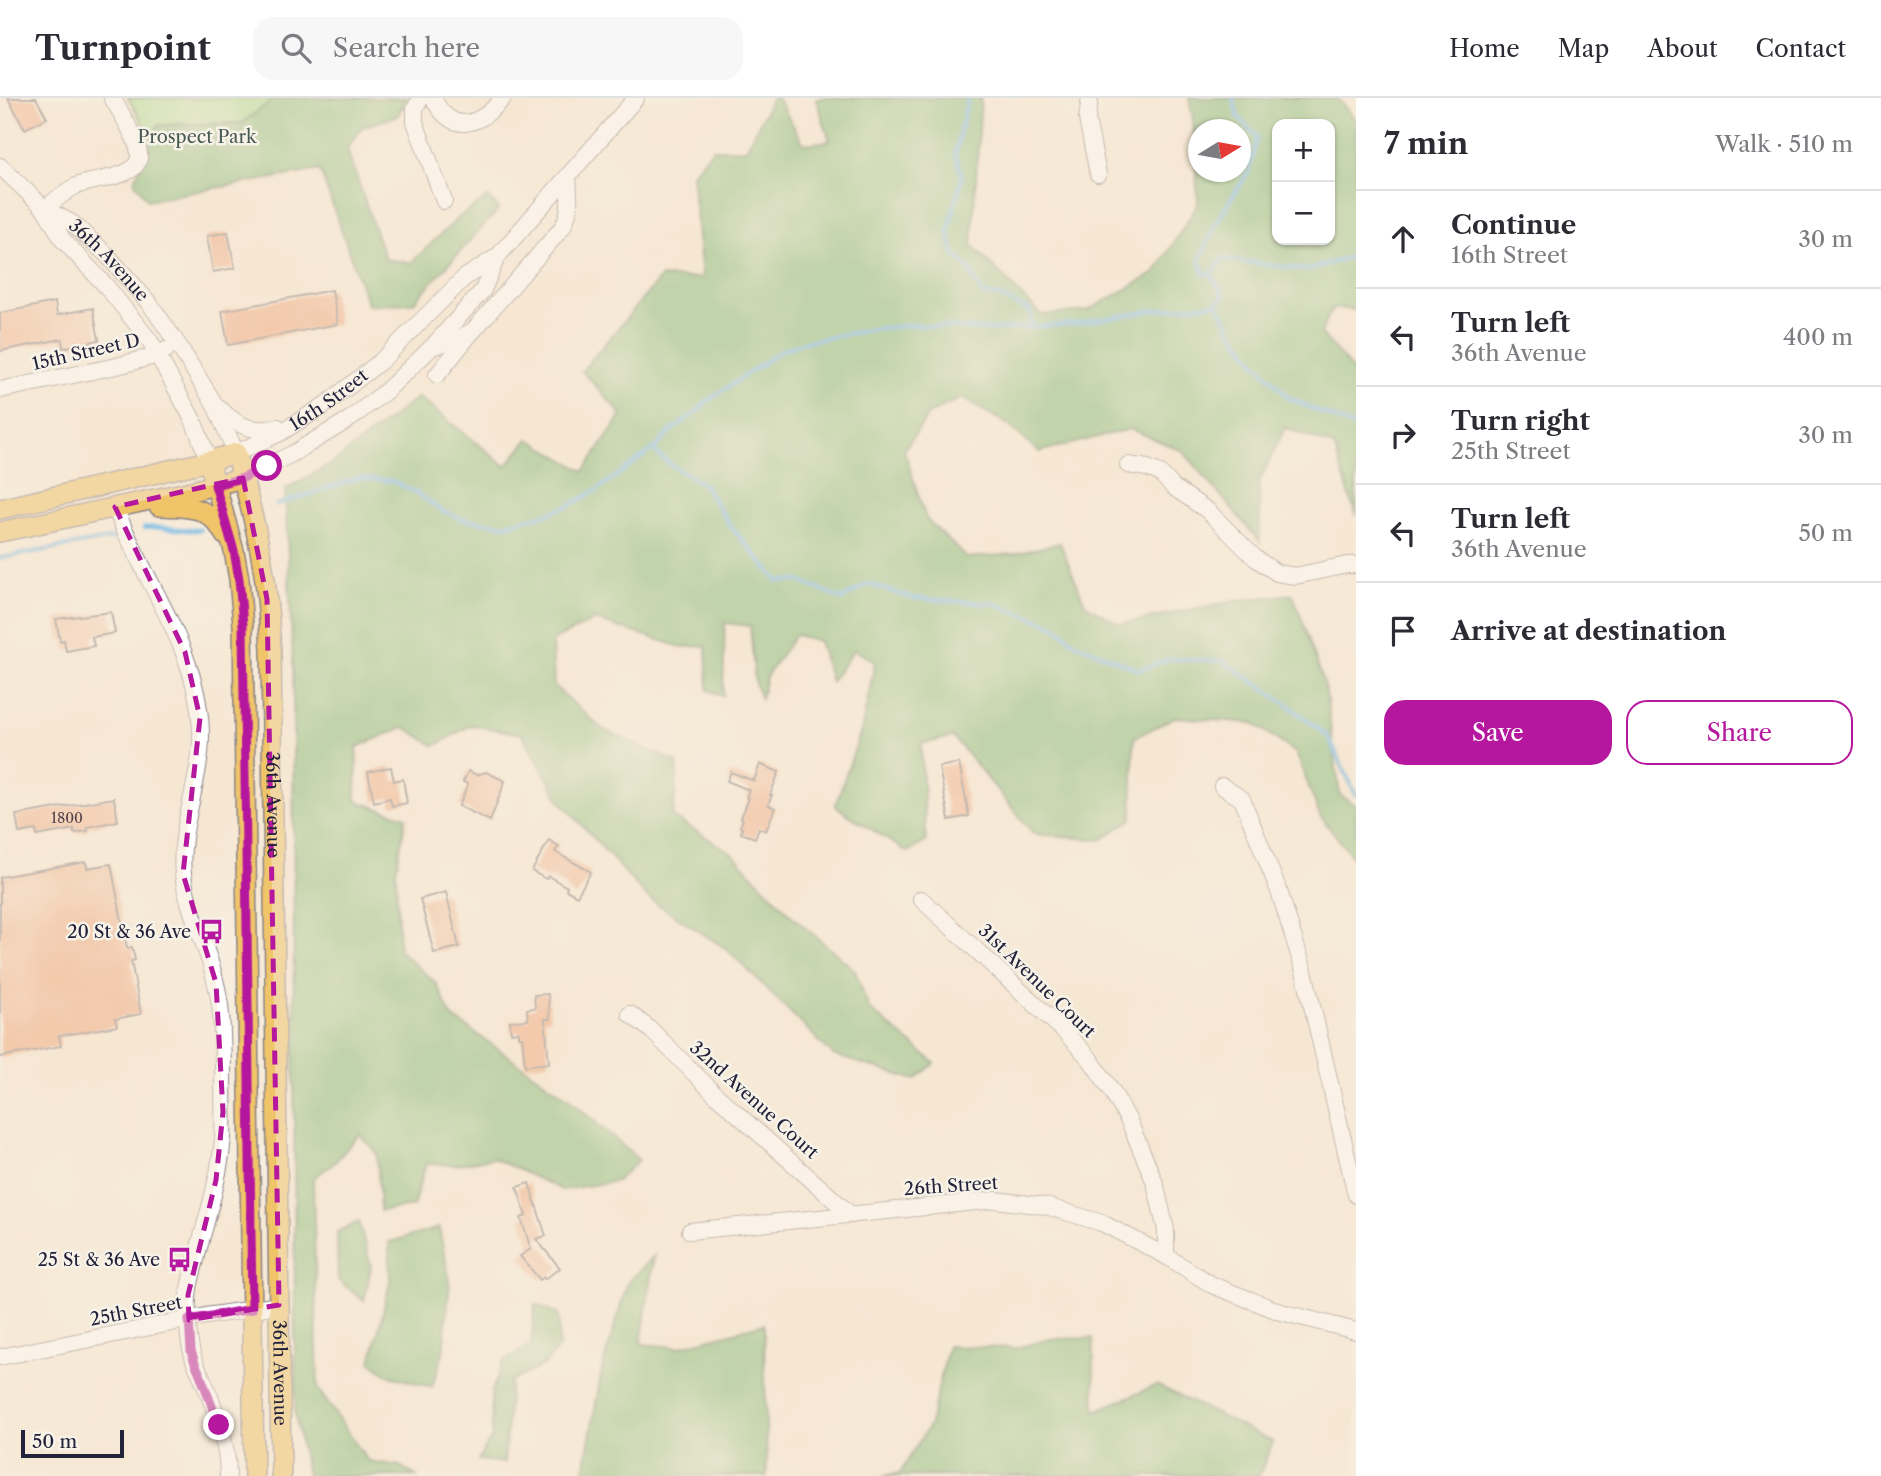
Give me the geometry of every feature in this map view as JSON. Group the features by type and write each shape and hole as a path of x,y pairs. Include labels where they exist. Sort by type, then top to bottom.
{"main road":[{"name":"36th Avenue","path":"236,453 252,511 264,575 271,649 281,1476"},
{"name":"16th Street","path":"0,509 236,453"},
{"name":"36th Avenue","path":"209,461 234,551 242,604 254,1476"},
{"name":"16th Street","path":"0,532 243,478"},
{"path":"121,506 190,507 202,510 216,521 234,551"}],"street":[{"path":"45,209 63,193 78,185 122,174 136,167 139,162 138,147 113,98"},
{"path":"421,98 415,108 415,122 444,201"},
{"path":"433,98 442,114 459,122 478,121 503,98"},
{"name":"16th Street","path":"236,453 280,433 325,405 381,361 464,278 498,256 636,98"},
{"path":"1090,98 1087,119 1098,174"},
{"name":"36th Avenue","path":"0,166 45,209 72,223 107,255 150,304 214,403 236,453"},
{"name":"16th Street","path":"437,375 562,228 569,217 568,177"},
{"name":"36th Avenue","path":"45,209 62,240 115,297 158,355 193,420 209,461"},
{"name":"16th Street","path":"243,478 292,454 350,419 386,391 433,346 483,290 498,256"},
{"name":"16th Street","path":"433,346 473,331"},
{"name":"15th Street D","path":"0,390 117,366 158,355 177,343"},
{"path":"214,403 236,423 261,430 285,425 325,405"},
{"path":"1128,465 1160,473 1173,487 1208,511 1255,558 1277,573 1295,576 1356,565"},
{"path":"121,506 124,530 185,652 193,676 200,718 199,756 195,792 185,833 183,874 216,983 222,1023 223,1112 218,1168 188,1295 191,1351 221,1432 228,1476"},
{"path":"1222,786 1242,799 1279,891 1304,971 1356,1195"},
{"name":"31st Avenue Court","path":"921,900 1065,1031 1097,1070 1129,1121 1155,1183 1166,1230 1166,1256"},
{"name":"32nd Avenue Court","path":"629,1014 651,1030 717,1096 851,1215"},
{"name":"26th Street","path":"690,1231 995,1200 1046,1206 1102,1223 1166,1256 1212,1285 1281,1312 1356,1331"},
{"name":"25th Street","path":"0,1357 279,1305"}],"highlighted area":[{"path":"243,478 267,599 279,1305 189,1320 188,1295 216,1180 223,1112 216,983 183,874 200,718 185,652 115,507"}],"green space":[{"name":"Prospect Park","path":"128,98 414,98 412,106 353,118 176,180"},
{"path":"275,98 405,98 398,116 362,127 347,149 385,259 411,263 458,218 488,197 499,209 413,303 368,305 320,170 148,200 134,181 158,125 242,123"},
{"path":"772,98 777,98 804,144 830,141 816,98 981,98 972,245 1041,315 1087,311 1155,273 1198,204 1197,182 1251,182 1251,119 1193,119 1189,98 1337,98 1356,120 1356,310 1332,308 1321,333 1356,374 1356,516 1334,446 1285,428 1259,482 1260,542 1183,451 1130,429 1039,452 1007,424 961,398 929,414 904,450 926,519 967,558 1014,554 1060,543 1085,604 1120,624 1233,601 1293,594 1325,686 1340,795 1356,805 1356,861 1320,816 1296,753 1253,723 1175,717 1134,738 1132,819 1101,840 1034,834 953,737 921,744 926,842 907,852 835,806 862,728 875,662 854,650 831,682 819,641 795,635 766,677 761,699 755,684 750,626 725,623 723,696 708,690 706,646 681,647 595,620 552,641 554,686 602,729 678,763 673,817 732,853 793,917 855,970 869,1009 935,1063 915,1080 833,1055 728,950 648,898 561,802 522,734 471,725 435,746 404,727 357,747 356,801 406,817 396,871 399,950 436,983 451,1016 568,1098 639,1160 616,1181 562,1190 493,1158 456,1165 426,1164 413,1206 380,1211 377,1154 360,1134 333,1164 313,1178 318,1389 368,1461 400,1466 416,1476 307,1476 295,1414 293,667 285,489 333,463 418,397 506,466 529,439 584,471 622,415 582,371 661,277 702,278 692,174 713,149 746,149"},
{"path":"359,1222 371,1267 364,1301 338,1280 337,1232"},
{"path":"439,1228 450,1282 443,1353 432,1387 390,1376 371,1362 390,1282 389,1242"},
{"path":"654,1256 641,1344 678,1347 764,1324 767,1476 583,1476 602,1369 628,1282"},
{"path":"535,1304 559,1314 559,1347 544,1365 510,1382 504,1463 478,1460 492,1437 491,1393 504,1361 531,1345"},
{"path":"1093,1338 1095,1411 1157,1385 1273,1442 1259,1476 881,1476 900,1473 930,1424 948,1346 1016,1348 1050,1339"}],"building":[{"path":"8,98 36,98 47,118 25,129"},
{"path":"228,232 235,268 213,272 207,236"},
{"path":"332,290 338,324 228,345 222,311"},
{"path":"55,302 57,315 93,308 99,340 63,348 62,339 0,351 0,313"},
{"path":"111,612 115,633 92,637 94,646 66,651 64,640 60,641 56,619"},
{"path":"959,763 969,816 949,820 939,767"},
{"path":"760,764 779,772 768,805 775,808 766,831 759,828 755,838 741,833 740,827 749,790 727,781 731,772 754,781"},
{"path":"391,767 394,781 403,779 407,803 392,806 390,798 374,802 368,772"},
{"path":"468,771 477,775 486,772 505,781 490,821 459,806 468,784 463,782"},
{"path":"114,798 118,821 87,827 88,831 74,833 74,829 37,836 36,830 19,833 16,815"},
{"path":"549,840 559,846 555,852 591,872 577,896 548,876 546,879 532,871"},
{"path":"86,862 87,868 111,864 127,948 132,947 135,960 131,961 141,1014 115,1019 117,1026 59,1036 61,1046 0,1057 0,877"},
{"path":"446,892 459,947 434,953 420,899"},
{"path":"548,994 550,1019 545,1019 549,1063 525,1066 522,1037 519,1037 519,1032 511,1033 510,1021 528,1020 527,1009 535,1008 534,995"},
{"path":"529,1183 546,1236 536,1239 560,1268 540,1280 520,1256 531,1249 521,1218 526,1216 517,1187"}],"waterway":[{"path":"968,98 955,154 962,175 948,233 955,255 970,270 982,294 999,296 1030,310 1032,327"},
{"path":"1211,274 1204,274 1200,259 1217,221 1249,171 1257,137 1238,117 1233,98"},
{"path":"276,505 359,478 392,481 461,519 504,525 547,514 597,490 656,447 706,402 782,350 804,342 873,329 915,325 991,330 1074,324 1217,303 1224,296 1211,274 1223,259 1308,270 1356,255"},
{"path":"1217,303 1231,329 1256,363 1289,398 1356,428"},
{"path":"653,450 704,485 731,527 778,581 799,581 842,599 868,584 912,598 996,604 1055,626 1075,643 1139,670 1169,659 1223,661 1328,736 1356,795"},
{"path":"144,528 200,530"},
{"path":"0,558 114,538"}],"place":[{"name":"20 St & 36 Ave","path":"211,932"},
{"name":"25 St & 36 Ave","path":"180,1260"}],"route":[{"path":"219,1425 191,1351 189,1320 252,1309 243,625 234,551 215,485 243,478 267,466"}]}
